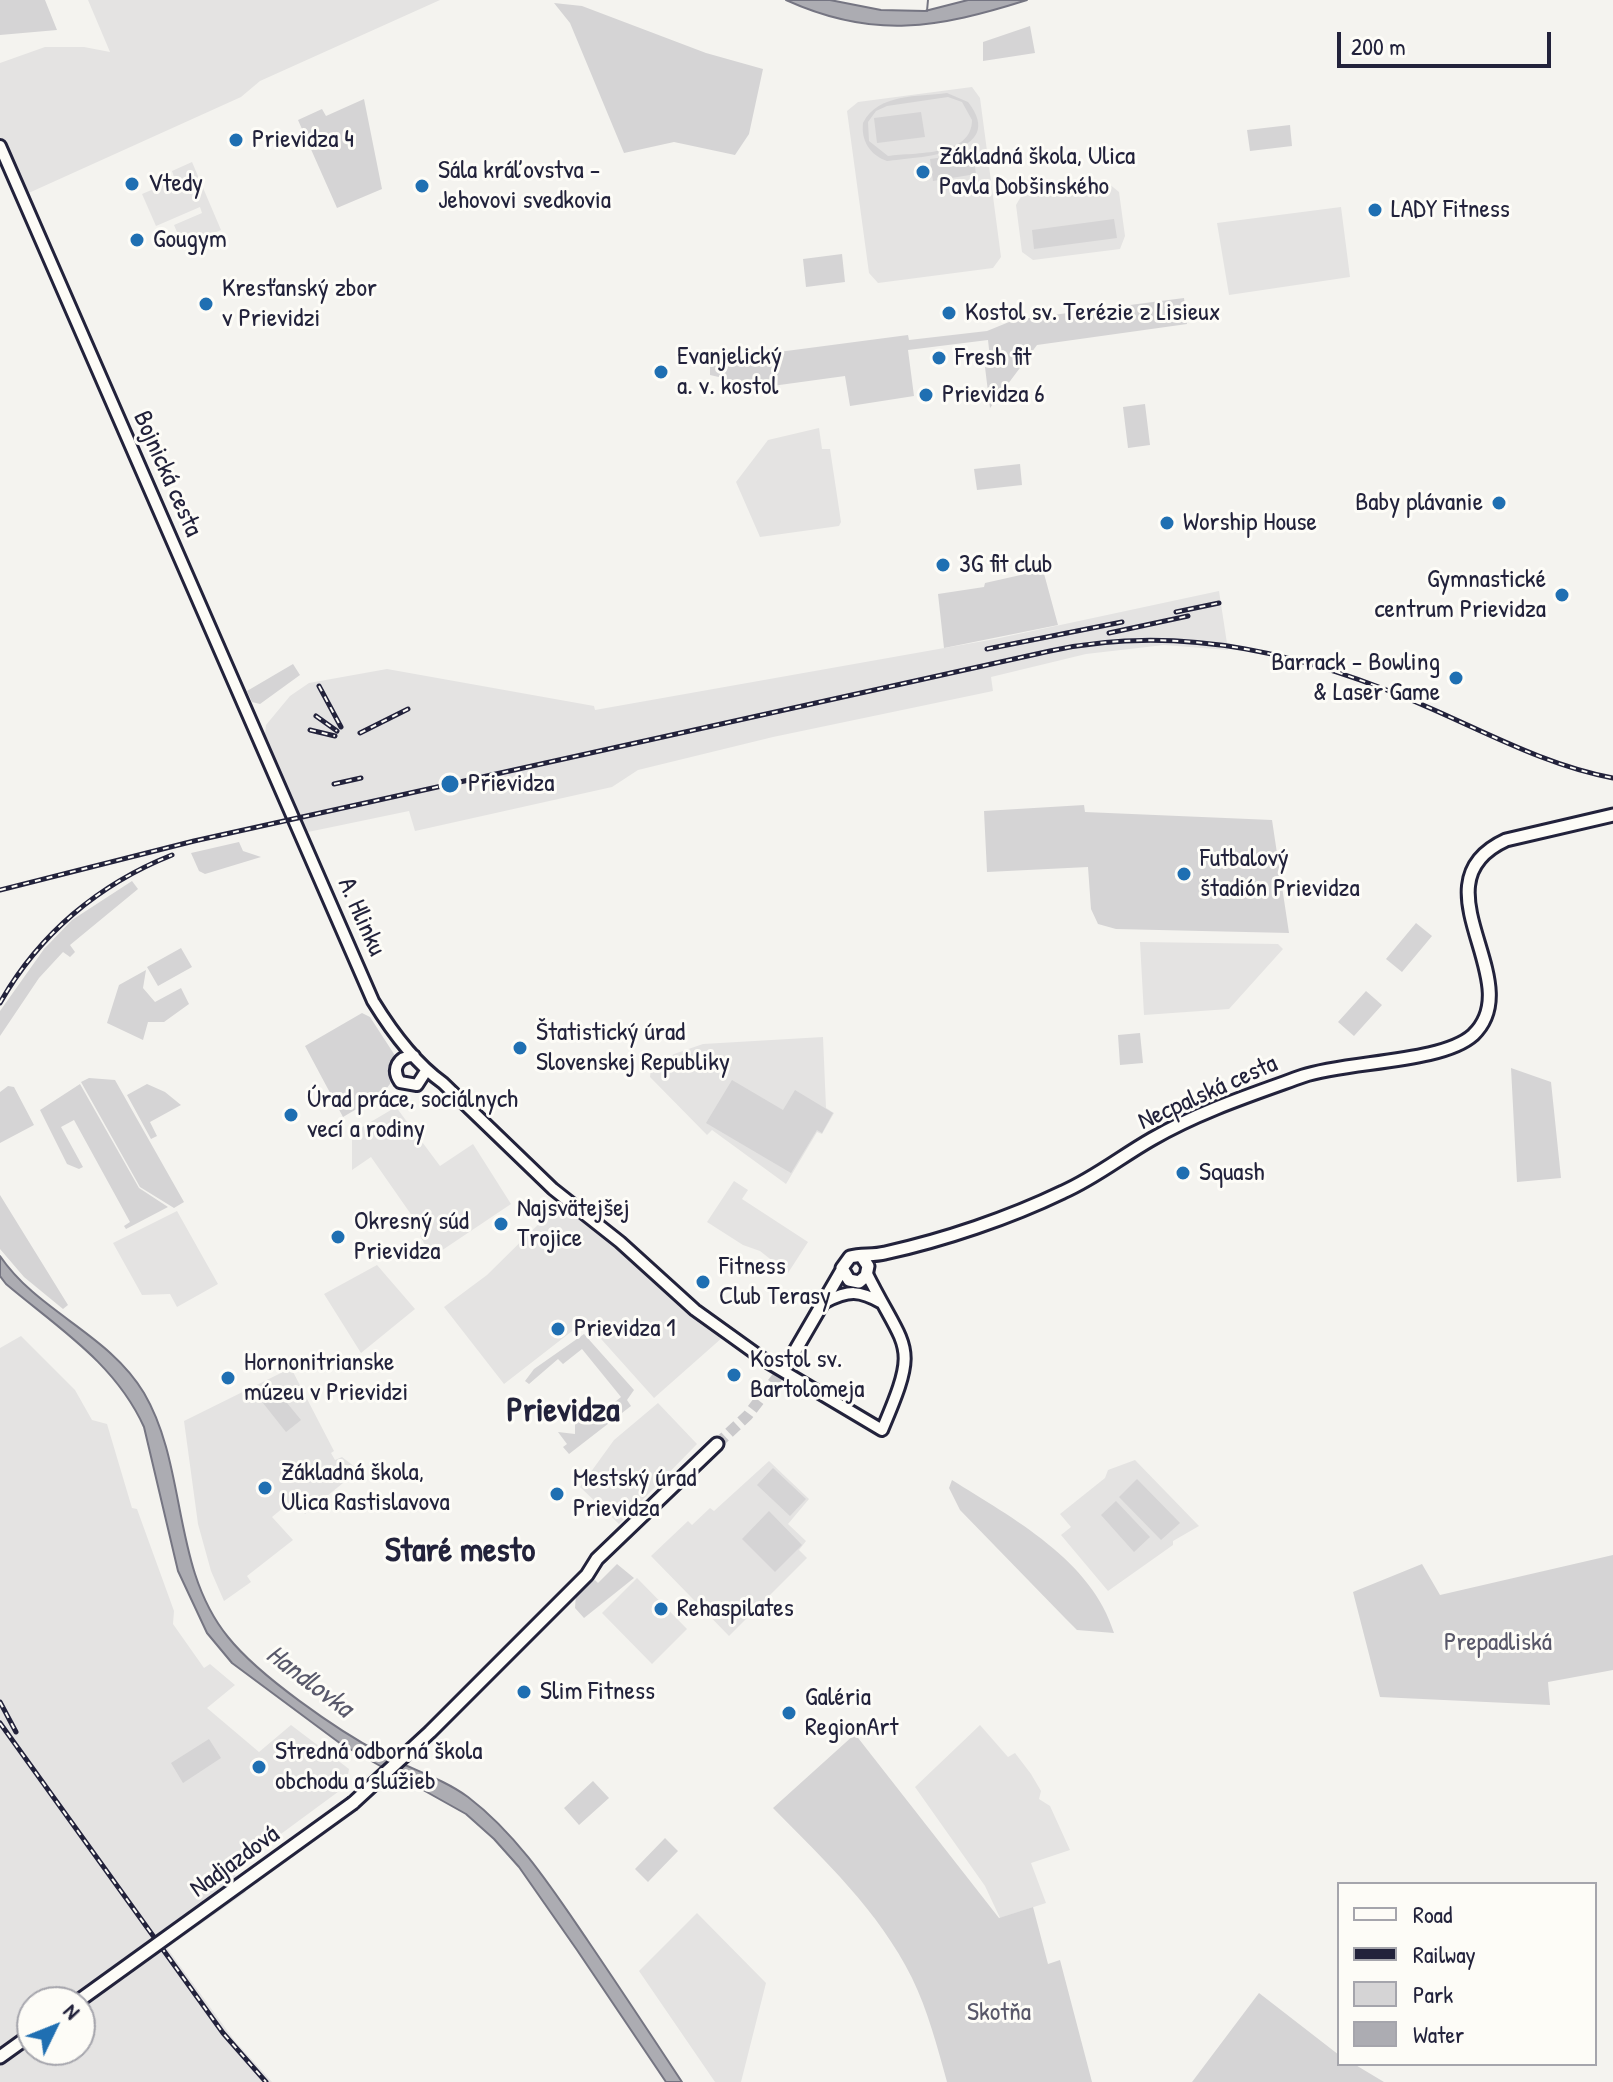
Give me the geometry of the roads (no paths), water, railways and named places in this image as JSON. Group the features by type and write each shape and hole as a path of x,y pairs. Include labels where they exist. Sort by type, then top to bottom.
{"main road":[{"name":"Necpalská cesta","path":"862,1257 890,1252 1062,1193 1183,1123 1301,1077 1456,1045 1480,1027 1489,1000 1487,977 1468,900 1469,882 1475,864 1490,848 1506,840 1613,815"},
{"name":"Necpalská cesta","path":"857,1275 890,1252"},
{"path":"788,1363 827,1299 857,1275 862,1257 848,1258 857,1275"},
{"name":"Nadjazdová","path":"96,1988 353,1803 385,1775 587,1575 597,1559 717,1444"}],"street":[{"name":"Bojnická cesta","path":"0,146 294,819"},
{"name":"A. Hlinku","path":"294,819 373,1001 391,1030 422,1061 424,1076"},
{"name":"A. Hlinku","path":"391,1030 401,1059 395,1070 400,1082 410,1086 424,1076"},
{"path":"401,1059 414,1056"},
{"name":"A. Hlinku","path":"424,1076 446,1088 563,1197 620,1242 695,1310 766,1361 882,1430 902,1380 906,1357 901,1332 880,1299"},
{"path":"857,1275 880,1299"},
{"path":"827,1299 854,1291 880,1299"}],"water":[{"path":"786,0 830,0 881,10 925,11 968,0 1027,0 964,17 906,26 848,21"},
{"path":"0,1256 34,1293 112,1355 144,1393 168,1453 197,1580 210,1609 228,1637 278,1685 322,1717 382,1754 458,1790 503,1828 562,1902 682,2082 666,2082 519,1867 494,1839 466,1814 341,1744 232,1663 207,1633 178,1571 144,1427 132,1404 84,1348 6,1284 0,1276"}],"waterway":[{"path":"927,11 928,0"}],"tunnel":[{"path":"717,1444 748,1415 788,1363"}],"railway":[{"path":"1176,612 1219,603"},
{"path":"1109,633 1188,616"},
{"path":"987,649 1122,622"},
{"path":"0,890 194,841 1050,651 1099,643 1148,640 1197,642 1293,659 1386,690 1543,758 1613,778"},
{"path":"319,686 341,727"},
{"path":"360,733 408,709"},
{"path":"316,716 337,731"},
{"path":"310,730 335,736"},
{"path":"334,784 361,778"},
{"path":"0,1003 33,955 73,914 120,881 172,855"},
{"path":"0,1702 16,1732"},
{"path":"0,1723 223,2033 266,2082"}],"place":[{"name":"Prievidza 4","path":"236,140"},
{"name":"Základná škola, Ulica Pavla Dobšinského","path":"923,172"},
{"name":"Vtedy","path":"132,184"},
{"name":"Sála kráľovstva - Jehovovi svedkovia","path":"422,186"},
{"name":"LADY Fitness","path":"1375,210"},
{"name":"Gougym","path":"137,240"},
{"name":"Kresťanský zbor v Prievidzi","path":"206,304"},
{"name":"Kostol sv. Terézie z Lisieux","path":"949,313"},
{"name":"Fresh fit","path":"939,358"},
{"name":"Evanjelický a. v. kostol","path":"661,372"},
{"name":"Prievidza 6","path":"926,395"},
{"name":"Baby plávanie","path":"1499,503"},
{"name":"Worship House","path":"1167,523"},
{"name":"3G fit club","path":"943,565"},
{"name":"Gymnastické centrum Prievidza","path":"1562,595"},
{"name":"Barrack - Bowling & Laser Game","path":"1456,678"},
{"name":"Prievidza","path":"450,784"},
{"name":"Futbalový štadión Prievidza","path":"1184,874"},
{"name":"Štatistický úrad Slovenskej Republiky","path":"520,1048"},
{"name":"Úrad práce, sociálnych vecí a rodiny","path":"291,1115"},
{"name":"Squash","path":"1183,1173"},
{"name":"Najsvätejšej Trojice","path":"501,1224"},
{"name":"Okresný súd Prievidza","path":"338,1237"},
{"name":"Fitness Club Terasy","path":"703,1282"},
{"name":"Prievidza 1","path":"558,1329"},
{"name":"Kostol sv. Bartolomeja","path":"734,1375"},
{"name":"Hornonitrianske múzeu v Prievidzi","path":"228,1378"},
{"name":"Základná škola, Ulica Rastislavova","path":"265,1488"},
{"name":"Mestský úrad Prievidza","path":"557,1494"},
{"name":"Rehaspilates","path":"661,1609"},
{"name":"Slim Fitness","path":"524,1692"},
{"name":"Galéria RegionArt","path":"789,1713"},
{"name":"Stredná odborná škola obchodu a služieb","path":"259,1767"}],"district":[{"name":"Prievidza","path":"563,1412"},
{"name":"Staré mesto","path":"460,1552"}],"park label":[{"name":"Prepadliská","path":"1498,1643"},
{"name":"Skotňa","path":"999,2013"}],"water label":[{"name":"Handlovka","path":"309,1682"}]}
